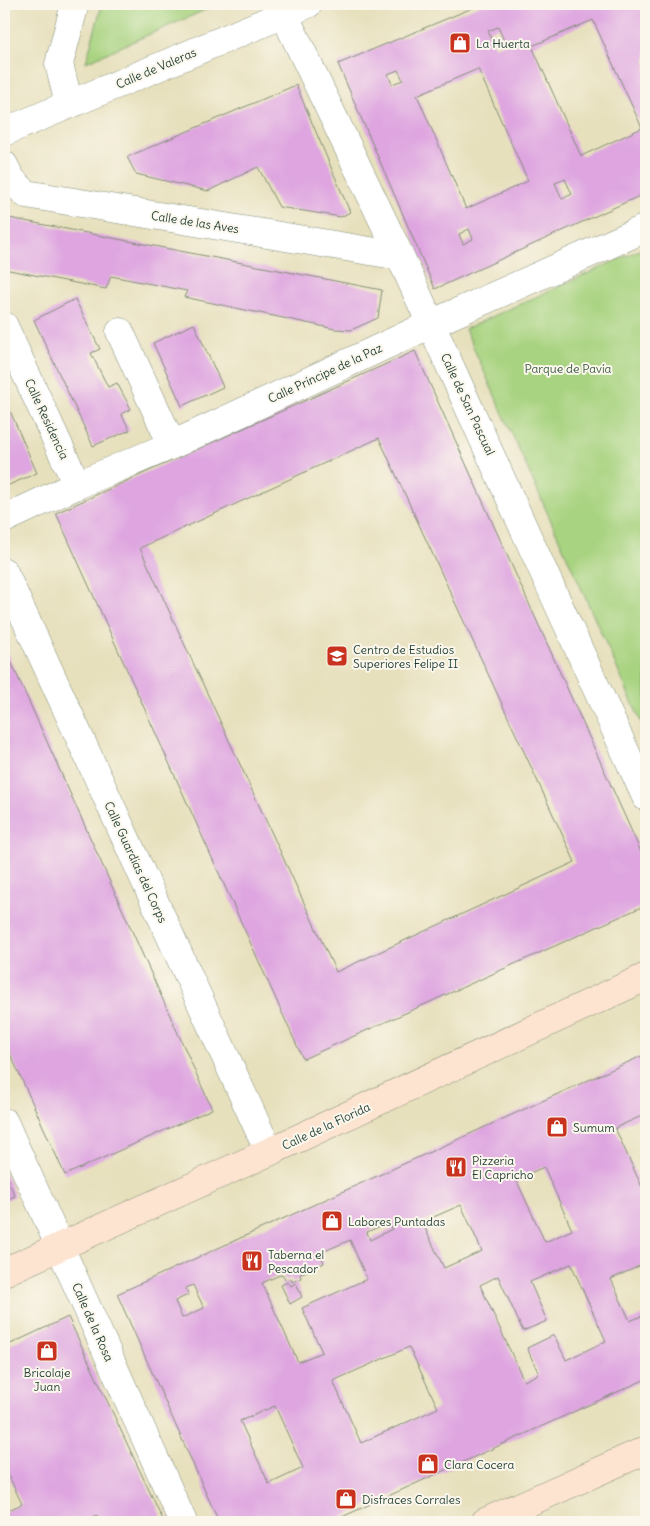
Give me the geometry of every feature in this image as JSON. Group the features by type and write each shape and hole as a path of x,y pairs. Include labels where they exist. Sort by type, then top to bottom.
{"main road":[{"name":"Calle de la Florida","path":"4,1272 269,1152 646,977"},
{"path":"491,1521 646,1450"}],"street":[{"path":"69,104 59,64 75,4"},
{"name":"Calle de Valeras","path":"4,132 296,9"},
{"name":"Calle de San Pascual","path":"296,9 400,256 646,797"},
{"name":"Calle de las Aves","path":"4,165 11,179 26,194 400,256"},
{"name":"Calle Príncipe de la Paz","path":"4,519 77,485 172,445 431,324 646,228"},
{"name":"Calle Residencia","path":"4,326 77,485"},
{"path":"120,332 172,445"},
{"name":"Calle Guardias del Corps","path":"4,572 269,1152"},
{"name":"Calle de la Rosa","path":"4,1122 183,1522"}],"green space":[{"path":"102,4 219,4 86,62"},
{"name":"Parque de Pavía","path":"646,247 646,733 465,329"}],"building":[{"path":"482,4 646,4 646,193 435,289 338,64","holes":["593,20 642,128 581,156 532,46","498,27 505,43 495,47 488,31","478,69 528,181 466,209 417,95","398,70 403,80 392,84 388,74","565,179 572,194 562,199 555,183","469,229 473,239 463,244 459,234"]},
{"path":"296,85 350,212 341,217 279,207 258,167 208,191 136,174 127,157"},
{"path":"4,217 382,290 378,318 351,330 335,329 184,297 187,291 111,276 106,289 4,269"},
{"path":"75,299 100,349 91,353 108,387 117,383 131,409 121,414 130,430 93,446 34,320"},
{"path":"194,324 223,387 182,406 153,343"},
{"path":"415,351 646,863 646,905 303,1059 56,513","holes":["379,438 575,862 336,972 140,548"]},
{"path":"4,397 37,473 4,487"},
{"path":"4,646 212,1109 65,1175 4,1040"},
{"path":"646,1054 646,1114 615,1128 646,1196 646,1263 611,1279 630,1321 646,1314 646,1379 331,1522 219,1522 117,1294","holes":["544,1167 572,1230 545,1242 516,1179","461,1205 482,1251 444,1268 422,1222","390,1222 392,1229 370,1240 367,1232","350,1240 367,1279 302,1308 322,1352 298,1362 262,1283 282,1274 286,1280 291,1278 292,1282 301,1278 300,1274 324,1263 320,1253","571,1264 606,1341 566,1360 554,1335 527,1348 539,1374 524,1381 480,1285 498,1276 523,1331 547,1321 530,1282","193,1285 204,1308 182,1318 175,1301 188,1295 186,1288","409,1347 438,1408 361,1443 333,1381","275,1406 303,1468 269,1484 240,1421"]},
{"path":"4,1171 15,1196 4,1201"},
{"path":"288,1282 291,1286 296,1283 302,1297 290,1304 281,1285"},
{"path":"68,1317 164,1522 100,1522 97,1515 83,1522 4,1522 4,1512 22,1504 4,1466 4,1347"}],"place":[{"name":"La Huerta","path":"460,43"},
{"name":"Centro de Estudios Superiores Felipe II","path":"337,656"},
{"name":"Sumum","path":"557,1127"},
{"name":"Pizzeria El Capricho","path":"456,1167"},
{"name":"Labores Puntadas","path":"332,1221"},
{"name":"Taberna el Pescador","path":"252,1261"},
{"name":"Bricolaje Juan","path":"47,1351"},
{"name":"Clara Cocera","path":"428,1464"},
{"name":"Disfraces Corrales","path":"346,1499"}]}
